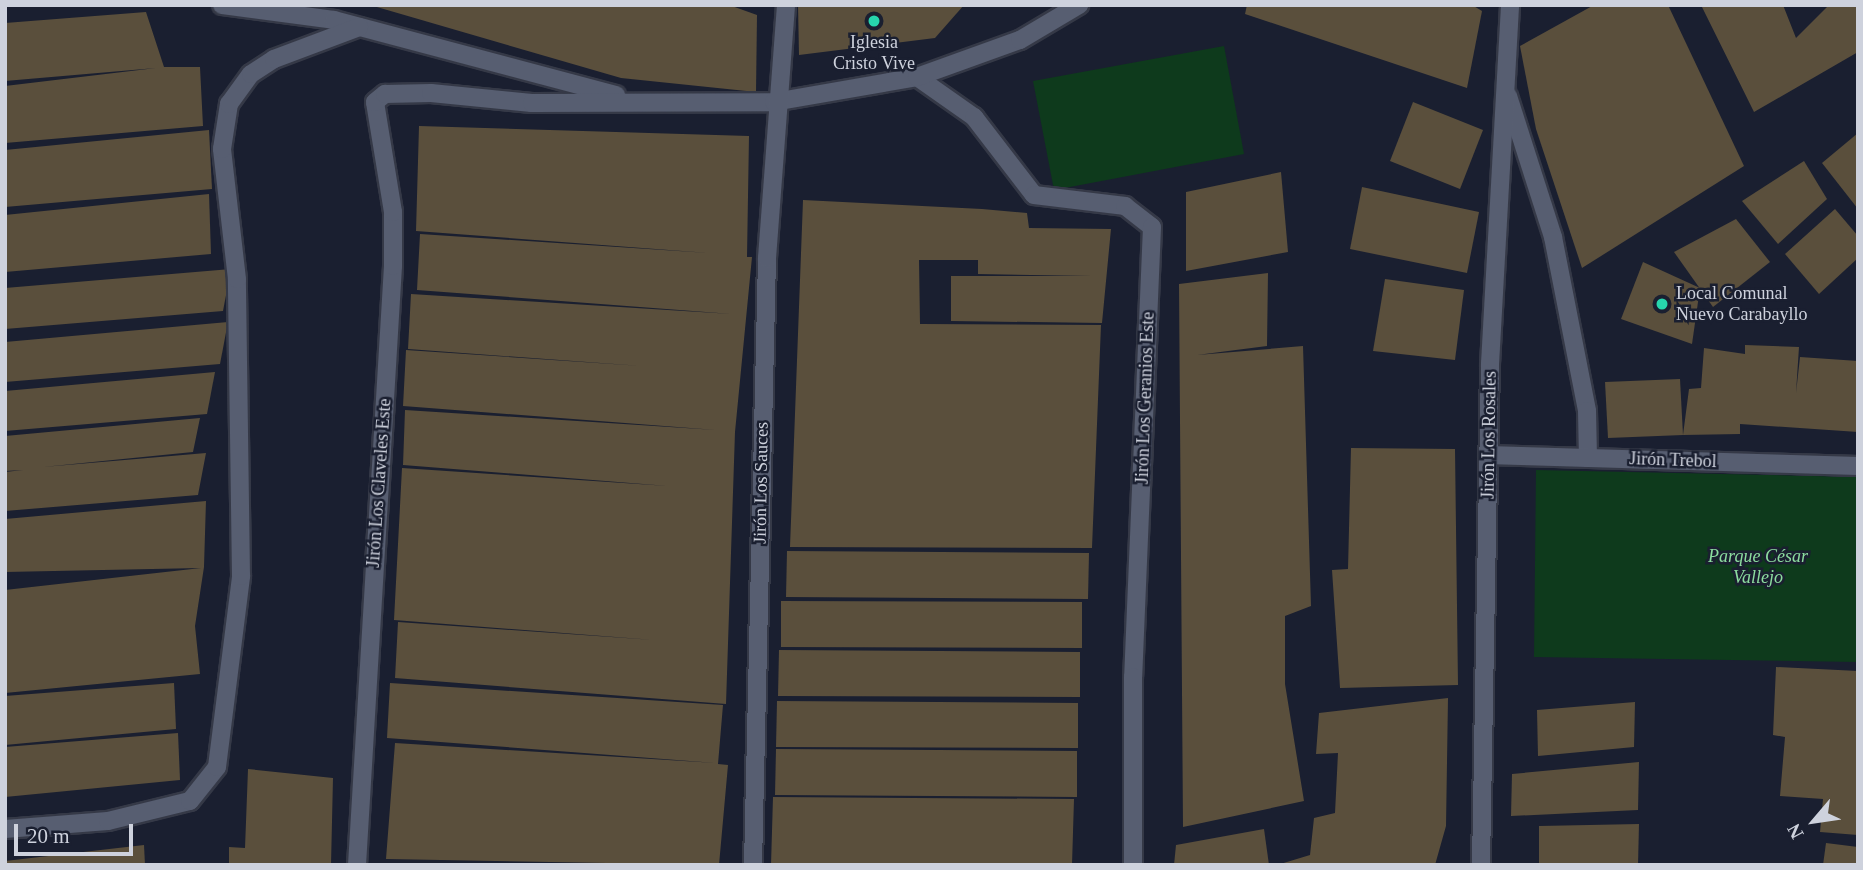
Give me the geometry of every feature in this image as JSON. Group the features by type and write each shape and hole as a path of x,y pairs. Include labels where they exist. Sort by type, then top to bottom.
{"street":[{"path":"222,5 359,27 636,100 774,102 917,77 1020,40 1080,5"},
{"name":"Jirón Los Sauces","path":"753,865 774,102 786,5"},
{"name":"Jirón Los Rosales","path":"1480,865 1489,455 1510,5"},
{"path":"5,829 108,821 190,801 217,768 241,576 237,279 222,149 229,104 251,74 274,59 359,27"},
{"name":"Jirón Los Geranios Este","path":"917,77 989,132 1034,195 1125,206 1152,228 1133,677 1133,865"},
{"path":"1505,89 1553,237 1587,411 1588,458"},
{"name":"Jirón Los Claveles Este","path":"356,865 393,266 393,212 375,102 385,94 431,93 532,103 636,100"},
{"name":"Jirón Trebol","path":"1489,455 1858,466"}],"green space":[{"path":"1224,46 1244,154 1054,190 1033,81"},
{"name":"Parque César Vallejo","path":"1536,470 1858,477 1858,662 1534,657"}],"building":[{"path":"370,5 729,5 757,15 756,92 621,78"},
{"name":"Iglesia Cristo Vive","path":"798,5 964,5 935,38 799,55"},
{"path":"1247,5 1472,5 1482,11 1467,88 1245,14"},
{"path":"1594,5 1668,5 1744,166 1582,268 1536,129 1520,46"},
{"path":"1701,5 1783,5 1796,38 1829,5 1858,5 1858,52 1754,112"},
{"path":"146,12 164,67 200,67 203,126 5,143 5,86 156,68 5,81 5,23"},
{"path":"1413,102 1483,130 1460,189 1390,161"},
{"path":"419,126 749,136 747,257 752,257 735,432 726,704 395,678 398,622 654,640 394,620 402,468 668,486 403,465 405,410 716,430 403,406 406,350 642,366 408,349 411,294 732,314 417,290 420,234 709,253 416,231"},
{"path":"209,130 212,189 5,207 5,150"},
{"path":"1858,133 1858,209 1822,163"},
{"path":"1804,161 1827,199 1778,244 1742,201"},
{"path":"1281,172 1288,252 1186,271 1186,192"},
{"path":"1362,187 1479,212 1467,273 1350,249"},
{"path":"209,194 211,254 5,272 5,215"},
{"path":"803,200 1027,213 1029,228 1111,229 1102,323 951,321 951,276 1092,276 978,274 978,260 919,260 920,324 1101,325 1092,548 790,547"},
{"path":"1835,209 1858,236 1858,258 1819,294 1785,254"},
{"path":"1736,219 1770,262 1713,307 1674,252"},
{"name":"Local Comunal Nuevo Carabayllo","path":"1643,262 1700,288 1692,344 1621,319"},
{"path":"231,269 223,311 5,329 5,288"},
{"path":"1268,273 1267,346 1197,355 1303,346 1311,606 1285,616 1285,684 1304,801 1183,827 1179,284"},
{"path":"1385,279 1464,290 1455,360 1373,351"},
{"path":"228,322 220,364 5,382 5,342"},
{"path":"1745,345 1799,347 1796,393 1800,357 1858,361 1858,432 1740,424 1740,434 1683,435 1689,389 1701,388 1704,348 1745,354"},
{"path":"215,372 207,414 5,431 5,391"},
{"path":"1680,379 1683,435 1608,438 1605,382"},
{"path":"200,418 193,452 43,467 206,453 198,495 5,511 5,472 23,470 5,471 5,436"},
{"path":"1351,448 1455,449 1458,685 1340,688 1332,570 1348,569"},
{"path":"206,501 204,567 195,626 200,674 5,693 5,590 201,568 5,572 5,519"},
{"path":"787,551 1089,553 1088,599 786,597"},
{"path":"781,601 1082,602 1082,648 781,647"},
{"path":"779,650 1080,652 1080,697 778,696"},
{"path":"1776,667 1858,671 1858,835 1820,832 1823,799 1780,796 1785,737 1773,735"},
{"path":"174,683 176,729 5,745 5,696"},
{"path":"390,683 723,705 718,764 728,765 719,865 386,859 395,743 716,763 387,738"},
{"path":"1448,698 1446,826 1435,865 1277,865 1310,855 1314,818 1335,813 1338,753 1316,754 1319,713"},
{"path":"777,701 1078,703 1078,748 776,747"},
{"path":"1635,702 1634,747 1538,756 1537,710"},
{"path":"178,733 180,780 5,797 5,747"},
{"path":"776,749 1077,751 1077,797 775,795"},
{"path":"1639,762 1638,810 1511,816 1512,774"},
{"path":"248,769 333,778 331,865 229,865 229,847 245,848"},
{"path":"773,797 1074,799 1072,865 771,865"},
{"path":"1639,824 1638,865 1539,865 1539,826"},
{"path":"1264,829 1269,865 1174,865 1176,845"},
{"path":"1826,843 1858,847 1858,865 1823,865"},
{"path":"144,845 145,865 5,865 5,861"}],"place":[{"name":"Iglesia Cristo Vive","path":"874,21"},
{"name":"Local Comunal Nuevo Carabayllo","path":"1662,304"}]}
